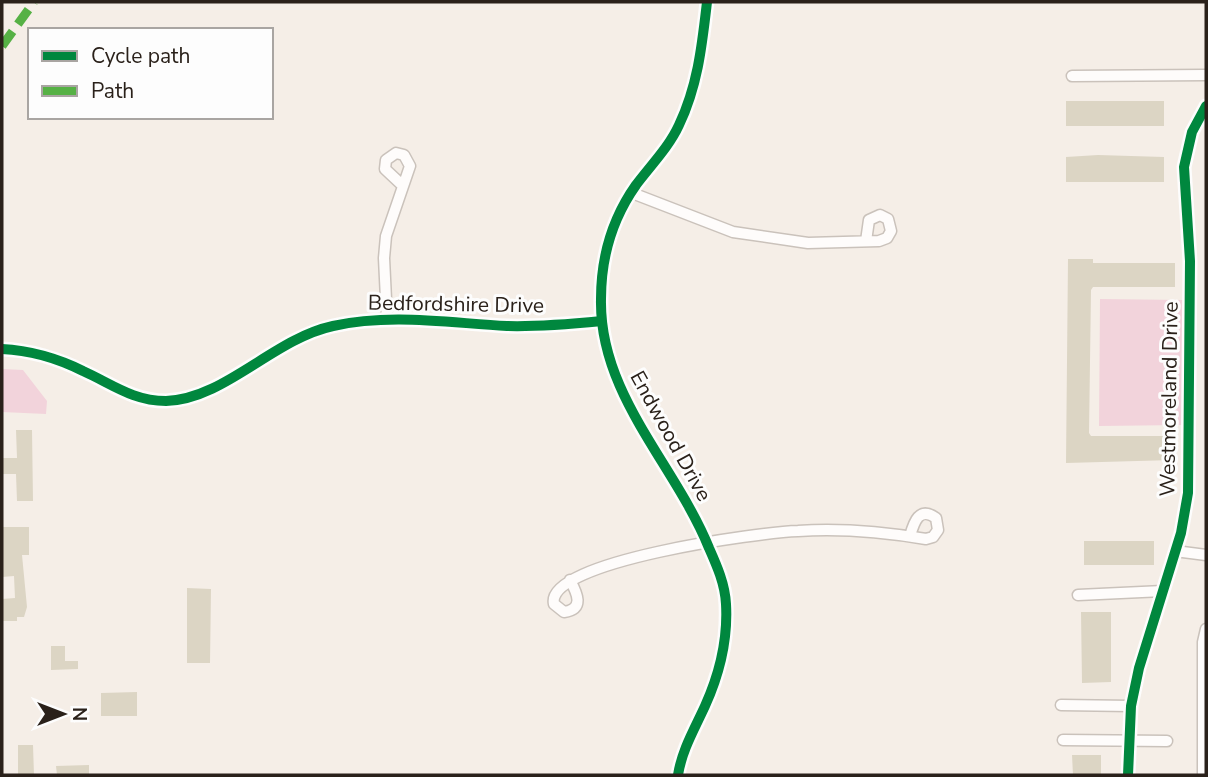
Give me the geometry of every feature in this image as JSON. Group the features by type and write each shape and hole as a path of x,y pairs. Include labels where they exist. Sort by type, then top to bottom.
{"street":[{"name":"Endwood Drive","path":"678,775 725,642 726,603 722,579 707,543 627,402 607,354 601,302 604,253 620,212 669,143 692,97 699,71 707,2"},
{"path":"1072,76 1206,75"},
{"name":"Westmoreland Drive","path":"1128,775 1131,706 1184,518 1190,466 1189,261 1184,167 1192,132 1206,106"},
{"path":"387,320 384,248 401,184"},
{"path":"632,193 733,232 808,243 866,241"},
{"name":"Bedfordshire Drive","path":"2,349 65,363 146,400 170,401 190,398 216,388 267,354 300,337 331,326 387,320 545,326 603,321"},
{"path":"570,580 611,563 707,543 800,530 909,536"},
{"path":"1175,551 1206,555"},
{"path":"1078,595 1163,591"},
{"path":"1203,775 1203,642 1206,629"},
{"path":"1061,705 1131,706"},
{"path":"1063,740 1167,741"}],"shaded area":[{"path":"1100,299 1183,300 1182,425 1099,426"},
{"path":"2,369 23,370 47,401 46,414 2,412"}],"building":[{"path":"1066,101 1164,101 1164,126 1066,126"},
{"path":"1066,157 1164,157 1164,182 1066,182"},
{"path":"1068,259 1093,259 1093,263 1175,263 1175,287 1093,287 1091,290 1089,433 1091,436 1173,436 1173,460 1066,463"},
{"path":"16,430 32,430 33,501 17,501 16,474 2,474 2,458 17,458"},
{"path":"2,527 29,527 29,555 22,555 27,607 24,617 17,617 17,621 2,621 2,599 15,598 14,576 2,577"},
{"path":"1084,541 1154,541 1154,565 1084,565"},
{"path":"187,588 211,589 210,663 187,663"},
{"path":"1081,612 1111,612 1111,682 1082,683"},
{"path":"51,646 65,646 65,661 78,661 78,669 51,670"},
{"path":"137,692 137,716 101,716 101,693"},
{"path":"18,745 33,745 34,775 18,775"},
{"path":"1072,755 1101,755 1101,775 1073,775"},
{"path":"89,765 89,775 57,775 56,766"}],"marked path":[{"path":"2,46 34,2"}],"cycle path":[{"path":"678,775 685,749 710,694 718,669 726,630 725,597 718,568 695,517 625,398 612,367 604,334 601,299 606,254 620,211 670,141 691,95 707,2"},
{"path":"1128,775 1131,706 1139,668 1181,533 1188,493 1190,261 1184,167 1192,132 1206,106"},
{"path":"2,349 54,359 133,395 166,401 188,398 209,390 290,343 333,326 398,319 507,326 602,321"}]}
